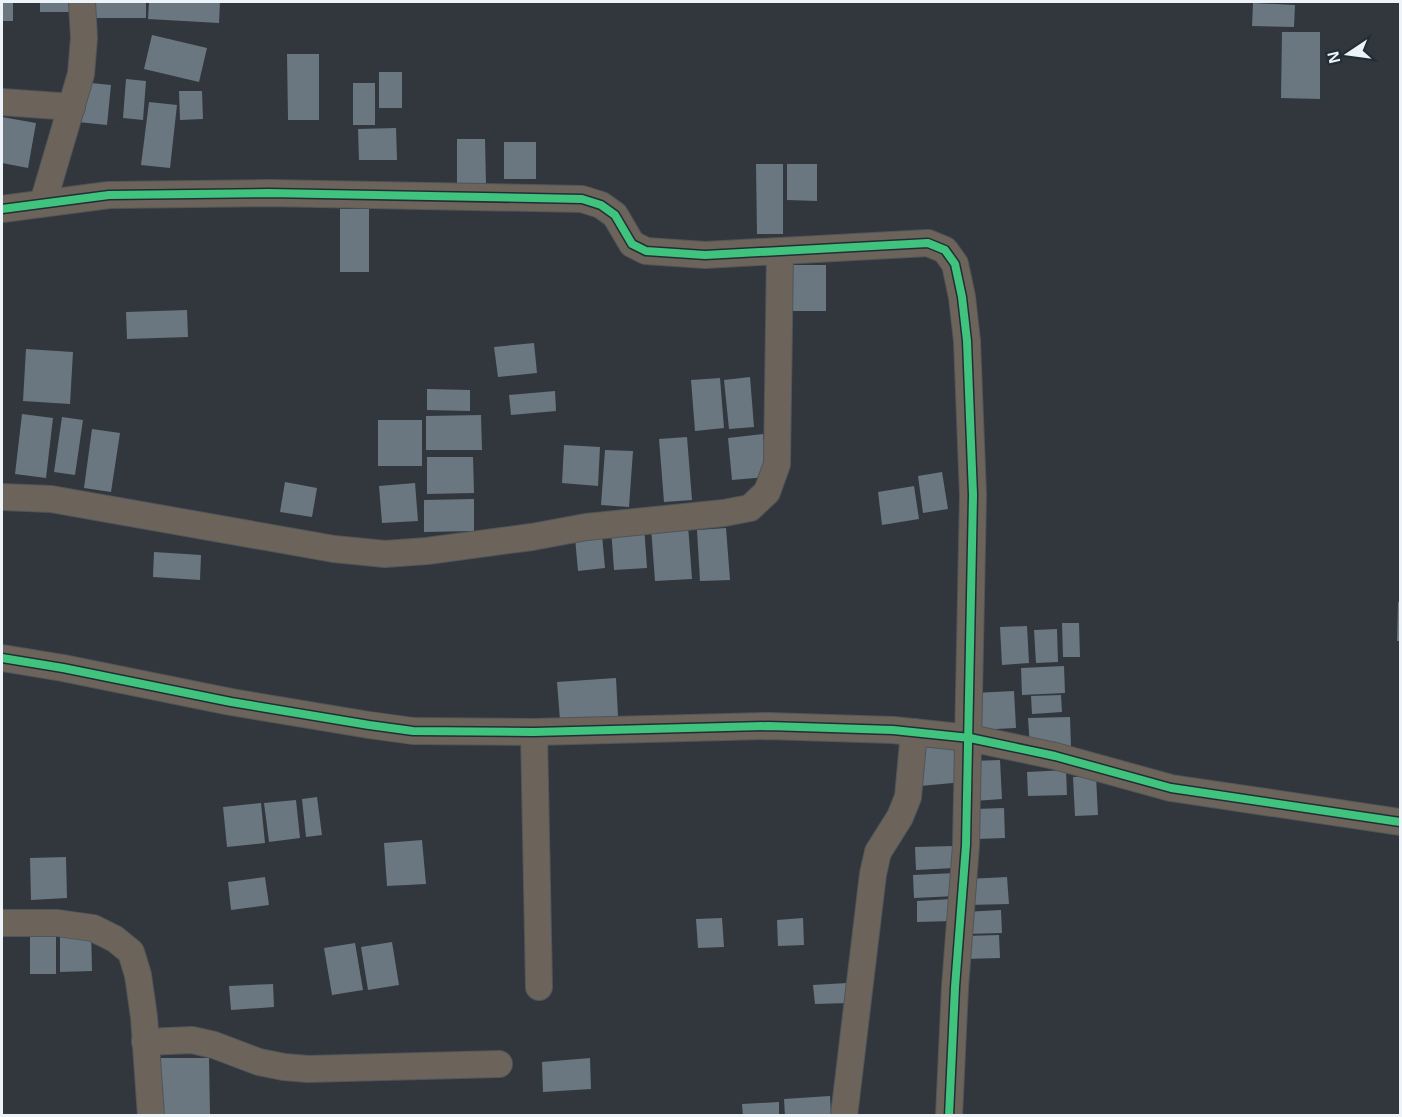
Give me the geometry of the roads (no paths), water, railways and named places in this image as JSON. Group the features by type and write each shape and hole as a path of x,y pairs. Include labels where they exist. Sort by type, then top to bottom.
{"street":[{"path":"43,203 81,74 84,39 82,2"},
{"path":"2,102 72,106"},
{"path":"2,209 109,195 268,193 582,199 601,205 615,216 632,244 645,251 705,255 928,243 945,250 955,264 967,341 973,495 970,738 966,845 955,987 949,1116"},
{"path":"2,497 51,499 334,549 385,554 427,551 532,537 586,527 724,513 750,508 767,492 777,464 780,252"},
{"path":"2,658 413,731 534,732 768,726 914,732 970,738 1055,756 1171,788 1401,822"},
{"path":"534,732 539,987"},
{"path":"844,1116 873,874 878,852 900,817 908,797 914,732"},
{"path":"2,923 57,923 93,928 115,939 131,952 138,975 146,1042 151,1116"},
{"path":"146,1042 192,1040 214,1045 260,1062 308,1069 499,1064"}]}
